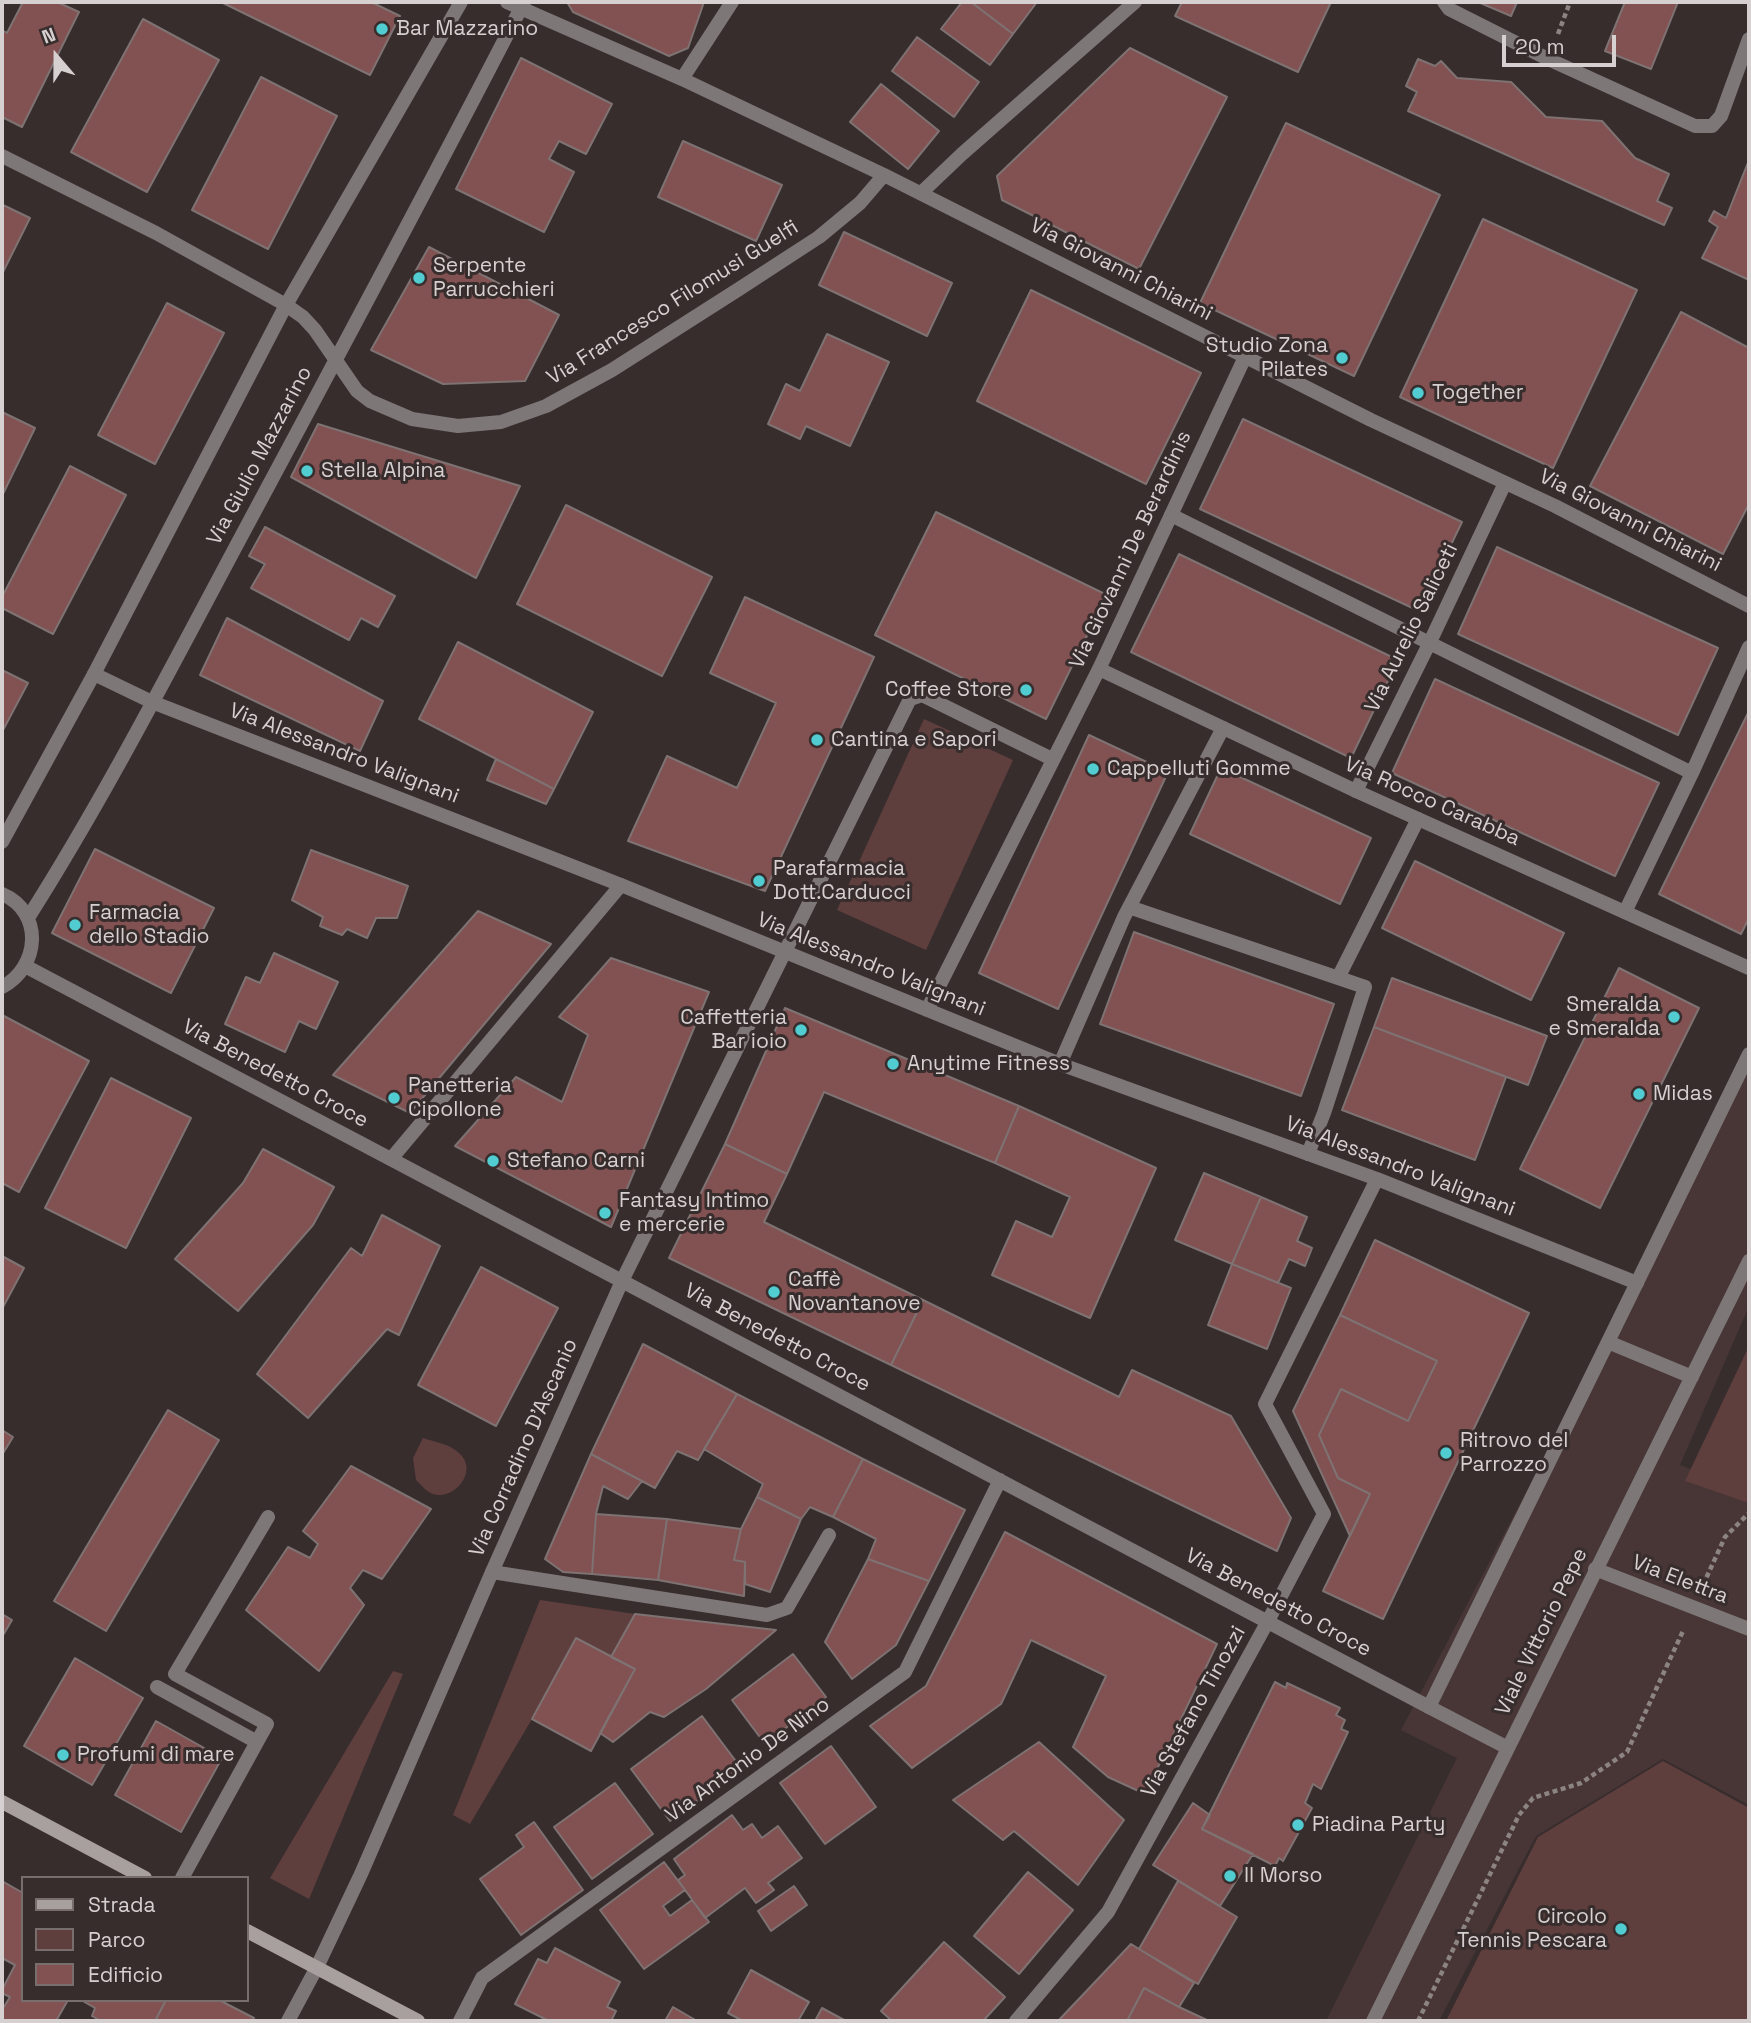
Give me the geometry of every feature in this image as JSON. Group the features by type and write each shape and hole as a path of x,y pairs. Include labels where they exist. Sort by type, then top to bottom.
{"main road":[{"path":"2,1802 141,1876"},
{"path":"248,1932 418,2021"}],"street":[{"path":"2,842 94,674 286,304 461,2"},
{"path":"682,79 732,2"},
{"path":"921,194 962,154 1135,2"},
{"path":"1444,2 1449,9 1548,59 1695,126 1712,125 1721,116 1749,39"},
{"name":"Via Giovanni Chiarini","path":"517,4 884,175 1371,420 1555,506 1749,606"},
{"name":"Via Giulio Mazzarino","path":"28,918 56,874 152,702 335,360 517,4"},
{"name":"Via Francesco Filomusi Guelfi","path":"2,156 156,233 286,304 315,330 357,391 370,401 412,419 458,426 500,422 546,406 601,376 819,237 860,203 884,175"},
{"name":"Via Giovanni De Berardinis","path":"928,1010 1099,669 1245,357"},
{"name":"Via Aurelio Saliceti","path":"1356,791 1505,483"},
{"path":"1171,515 1692,773"},
{"path":"1625,912 1749,647"},
{"name":"Via Rocco Carabba","path":"1099,669 1356,791 1749,968"},
{"name":"Via Alessandro Valignani","path":"94,674 152,702 621,885 1060,1064 1377,1179 1637,1283"},
{"name":"Via Corradino D'Ascanio","path":"288,2021 317,1968 366,1862 622,1281 910,699 922,695 1052,760"},
{"path":"1060,1064 1129,907 1223,728"},
{"path":"1338,978 1418,819"},
{"path":"391,1159 621,885"},
{"path":"2,894 20,906 28,918 32,932 32,946 25,965 12,982 2,987"},
{"path":"1129,907 1365,987 1308,1154"},
{"name":"Via Benedetto Croce","path":"25,965 1508,1748"},
{"path":"1430,1707 1749,1054"},
{"name":"Via Stefano Tinozzi","path":"1016,2021 1108,1912 1324,1514 1265,1404 1377,1179"},
{"name":"Viale Vittorio Pepe","path":"1373,2021 1749,1261"},
{"path":"1608,1342 1692,1377"},
{"name":"Via Antonio De Nino","path":"460,2021 482,1978 905,1672 1000,1480"},
{"path":"183,1876 267,1724 176,1674 268,1517"},
{"path":"492,1572 766,1615 787,1608 829,1535"},
{"name":"Via Elettra","path":"1595,1569 1749,1629"},
{"path":"157,1687 257,1742"}],"path":[{"path":"1548,59 1570,2"},
{"path":"1418,2021 1519,1815 1533,1798 1581,1783 1628,1752 1725,1537 1749,1513"}],"shaded area":[{"path":"1749,1055 1749,1306 1680,1465 1749,1492 1749,1805 1663,1759 1536,1836 1439,2021 1326,2021 1457,1758 1401,1730 1636,1283"}],"green space":[{"path":"924,719 1013,760 926,950 837,910"},
{"path":"1749,1346 1749,1503 1685,1481"},
{"path":"423,1438 451,1447 465,1460 462,1482 449,1493 433,1494 416,1480 413,1458"},
{"path":"540,1600 635,1614 611,1657 576,1639 470,1824 453,1815"},
{"path":"393,1671 403,1674 309,1899 270,1878"},
{"name":"Circolo Tennis Pescara","path":"1663,1761 1749,1808 1749,2021 1446,2021 1538,1837"}],"building":[{"path":"23,2 57,2 79,12 22,127 2,117 2,30 7,33"},
{"path":"221,2 371,2 400,16 370,75"},
{"path":"567,2 704,2 688,48 669,56 573,12"},
{"path":"962,2 971,2 1013,34 990,65 941,29"},
{"path":"971,2 1037,2 1013,34"},
{"path":"1182,2 1331,2 1298,72 1175,16"},
{"path":"1478,2 1517,2 1511,16"},
{"path":"1625,2 1678,2 1651,69 1605,51"},
{"path":"143,19 219,60 147,192 71,152"},
{"path":"917,37 979,82 954,117 892,71"},
{"path":"1130,48 1227,97 1139,269 1002,200 997,176"},
{"path":"521,58 612,104 586,154 559,141 549,159 574,172 544,232 456,189"},
{"path":"1418,59 1435,66 1441,61 1457,78 1511,82 1546,117 1602,121 1635,158 1669,174 1657,201 1672,208 1664,225 1408,111 1417,92 1406,86"},
{"path":"261,77 337,116 268,249 192,210"},
{"path":"881,84 939,131 908,169 850,122"},
{"path":"1286,123 1440,195 1354,376 1200,303"},
{"path":"683,141 782,185 756,241 658,197"},
{"path":"1749,160 1747,279 1702,258 1718,227 1709,221 1714,211 1726,218"},
{"path":"3,205 30,218 2,274 2,208"},
{"path":"1483,219 1637,290 1553,468 1400,397"},
{"path":"844,232 952,283 927,336 819,285"},
{"path":"429,247 559,315 525,381 443,384 371,350"},
{"path":"1031,290 1201,373 1146,484 977,401"},
{"path":"167,303 224,333 155,464 98,435"},
{"path":"1681,312 1749,348 1749,504 1723,554 1590,486"},
{"path":"827,334 889,362 850,446 806,426 800,439 768,424 786,384 800,391"},
{"path":"2,412 35,428 2,496"},
{"path":"1243,419 1462,522 1419,611 1200,509"},
{"path":"318,424 520,486 476,578 291,477"},
{"path":"70,466 126,495 53,634 2,608 2,597"},
{"path":"566,505 712,577 662,676 517,604"},
{"path":"936,512 1107,595 1046,719 875,635"},
{"path":"265,527 395,596 378,627 361,618 349,640 251,588 265,564 249,556"},
{"path":"1497,547 1718,648 1678,735 1458,634"},
{"path":"1179,554 1398,660 1351,758 1131,652"},
{"path":"745,597 874,657 765,891 628,841 667,756 737,788 776,703 710,673"},
{"path":"227,618 383,701 360,751 200,675"},
{"path":"458,642 593,712 554,789 419,719"},
{"path":"2,670 28,683 2,732"},
{"path":"1435,679 1659,783 1615,876 1392,773"},
{"path":"1749,711 1749,918 1741,934 1659,894"},
{"path":"1089,735 1168,772 1058,1009 979,973"},
{"path":"496,759 554,789 546,804 487,780"},
{"path":"1221,768 1371,838 1340,904 1190,834"},
{"path":"95,849 214,908 171,993 52,933"},
{"path":"311,850 408,886 397,918 376,918 367,938 347,929 342,935 320,926 323,917 292,900"},
{"path":"1415,861 1564,933 1531,1000 1382,928"},
{"path":"478,911 551,944 410,1113 333,1075"},
{"path":"1134,932 1334,1004 1301,1096 1100,1024"},
{"path":"274,953 338,982 316,1029 299,1021 285,1052 225,1024 246,977 260,983"},
{"path":"611,958 709,992 611,1227 455,1146 516,1077 562,1102 588,1035 559,1017"},
{"path":"1619,968 1699,1008 1600,1208 1520,1169"},
{"path":"1392,978 1547,1036 1528,1085 1374,1027"},
{"path":"785,1008 1019,1106 995,1163 824,1092 787,1174 725,1144"},
{"path":"2,1015 89,1061 19,1192 2,1183"},
{"path":"1374,1027 1506,1077 1475,1160 1342,1110"},
{"path":"111,1078 191,1118 126,1248 45,1208"},
{"path":"1019,1106 1156,1168 1090,1318 992,1275 1016,1221 1052,1237 1070,1197 995,1163"},
{"path":"725,1144 787,1174 764,1222 923,1300 891,1365 669,1258"},
{"path":"263,1149 334,1187 313,1225 238,1311 175,1259 243,1183"},
{"path":"1204,1173 1261,1197 1232,1264 1175,1240"},
{"path":"1261,1197 1307,1217 1297,1241 1312,1248 1305,1266 1289,1259 1278,1283 1232,1264"},
{"path":"382,1215 440,1246 399,1335 387,1329 308,1418 257,1374 351,1248 362,1256"},
{"path":"1375,1240 1529,1313 1383,1619 1323,1591 1370,1494 1338,1478 1319,1435 1341,1389 1408,1421 1437,1361 1340,1315"},
{"path":"2,1256 24,1268 2,1309"},
{"path":"1232,1264 1291,1288 1267,1349 1208,1325"},
{"path":"481,1267 558,1308 496,1426 418,1385"},
{"path":"923,1300 1119,1397 1132,1370 1231,1416 1291,1518 1277,1551 891,1365"},
{"path":"1340,1315 1437,1361 1408,1421 1341,1389 1319,1435 1338,1478 1370,1494 1350,1536 1293,1411"},
{"path":"643,1344 737,1394 698,1460 677,1451 655,1488 591,1454"},
{"path":"737,1394 863,1459 833,1517 810,1507 801,1519 757,1497 763,1484 704,1449"},
{"path":"168,1410 219,1440 106,1631 54,1601"},
{"path":"2,1430 13,1437 2,1455"},
{"path":"591,1454 642,1481 628,1499 603,1486 596,1514 592,1574 563,1572 545,1559"},
{"path":"863,1459 965,1510 929,1581 868,1559 876,1539 833,1517"},
{"path":"351,1466 431,1509 382,1579 363,1570 350,1588 364,1605 319,1671 246,1610 288,1547 310,1558 318,1544 303,1531"},
{"path":"757,1497 801,1519 770,1592 745,1584 745,1562 734,1560 741,1529"},
{"path":"596,1514 667,1519 658,1580 592,1574"},
{"path":"667,1519 741,1529 734,1560 745,1562 744,1596 658,1580"},
{"path":"1005,1532 1217,1644 1145,1794 1108,1777 1073,1747 1106,1676 1031,1640 1001,1704 912,1768 870,1726 926,1686"},
{"path":"868,1559 929,1581 896,1645 852,1679 825,1642"},
{"path":"2,1614 12,1620 2,1637"},
{"path":"635,1614 776,1630 706,1689 664,1717 650,1712 613,1742 600,1733 635,1669 611,1657"},
{"path":"576,1638 635,1669 591,1751 532,1719"},
{"path":"793,1654 826,1697 765,1744 732,1700"},
{"path":"75,1658 143,1698 92,1785 24,1746"},
{"path":"1275,1682 1286,1688 1287,1683 1340,1708 1336,1715 1345,1720 1341,1729 1348,1732 1321,1789 1313,1784 1305,1803 1312,1808 1283,1861 1279,1858 1275,1866 1202,1829"},
{"path":"702,1716 741,1768 670,1821 631,1769"},
{"path":"156,1721 222,1758 181,1832 115,1795"},
{"path":"1039,1742 1124,1820 1078,1885 1014,1831 1003,1840 953,1800"},
{"path":"831,1746 876,1807 825,1844 780,1783"},
{"path":"615,1783 653,1834 592,1879 554,1827"},
{"path":"1193,1803 1210,1815 1202,1829 1253,1854 1220,1906 1153,1865"},
{"path":"732,1815 743,1830 752,1824 762,1838 778,1826 802,1858 768,1883 774,1890 756,1903 745,1888 705,1918 678,1880 685,1875 674,1859"},
{"path":"534,1822 583,1890 521,1935 480,1879 524,1847 516,1835"},
{"path":"664,1862 685,1890 663,1906 670,1916 692,1900 709,1922 644,1969 600,1910"},
{"path":"1028,1872 1073,1910 1019,1974 974,1936"},
{"path":"2,1881 21,1892 21,2002 67,2002 56,2021 2,2021 2,2010 10,1997 2,1993 2,1990 15,1965 2,1958"},
{"path":"1178,1881 1237,1917 1198,1984 1139,1949"},
{"path":"794,1886 807,1905 771,1931 758,1911"},
{"path":"944,1942 1005,1997 983,2021 892,2021 881,2011"},
{"path":"1131,1944 1194,1983 1179,2007 1144,1988 1127,2021 1058,2021"},
{"path":"555,1948 620,1982 607,2007 616,2011 611,2021 549,2021 515,2004 538,1959 547,1963"},
{"path":"751,1970 809,2002 798,2021 743,2021 728,2013"},
{"path":"1144,1988 1179,2007 1209,2021 1127,2021"},
{"path":"84,2002 165,2002 155,2021 101,2021 92,2016 95,2008"},
{"path":"165,2002 223,2002 254,2018 252,2021 155,2021"},
{"path":"673,2007 697,2021 665,2021"},
{"path":"822,2008 846,2021 815,2021"}],"place":[{"name":"Bar Mazzarino","path":"382,29"},
{"name":"Serpente Parrucchieri","path":"419,278"},
{"name":"Studio Zona Pilates","path":"1342,358"},
{"name":"Together","path":"1418,393"},
{"name":"Stella Alpina","path":"307,471"},
{"name":"Coffee Store","path":"1026,690"},
{"name":"Cantina e Sapori","path":"817,740"},
{"name":"Cappelluti Gomme","path":"1093,769"},
{"name":"Parafarmacia Dott.Carducci","path":"759,881"},
{"name":"Farmacia dello Stadio","path":"75,925"},
{"name":"Smeralda e Smeralda","path":"1674,1017"},
{"name":"Caffetteria Bar ioio","path":"801,1030"},
{"name":"Anytime Fitness","path":"893,1064"},
{"name":"Midas","path":"1639,1094"},
{"name":"Panetteria Cipollone","path":"394,1098"},
{"name":"Stefano Carni","path":"493,1161"},
{"name":"Fantasy Intimo e mercerie","path":"605,1213"},
{"name":"Caffè Novantanove","path":"774,1292"},
{"name":"Ritrovo del Parrozzo","path":"1446,1453"},
{"name":"Profumi di mare","path":"63,1755"},
{"name":"Piadina Party","path":"1298,1825"},
{"name":"Il Morso","path":"1230,1876"},
{"name":"Circolo Tennis Pescara","path":"1621,1929"}]}
